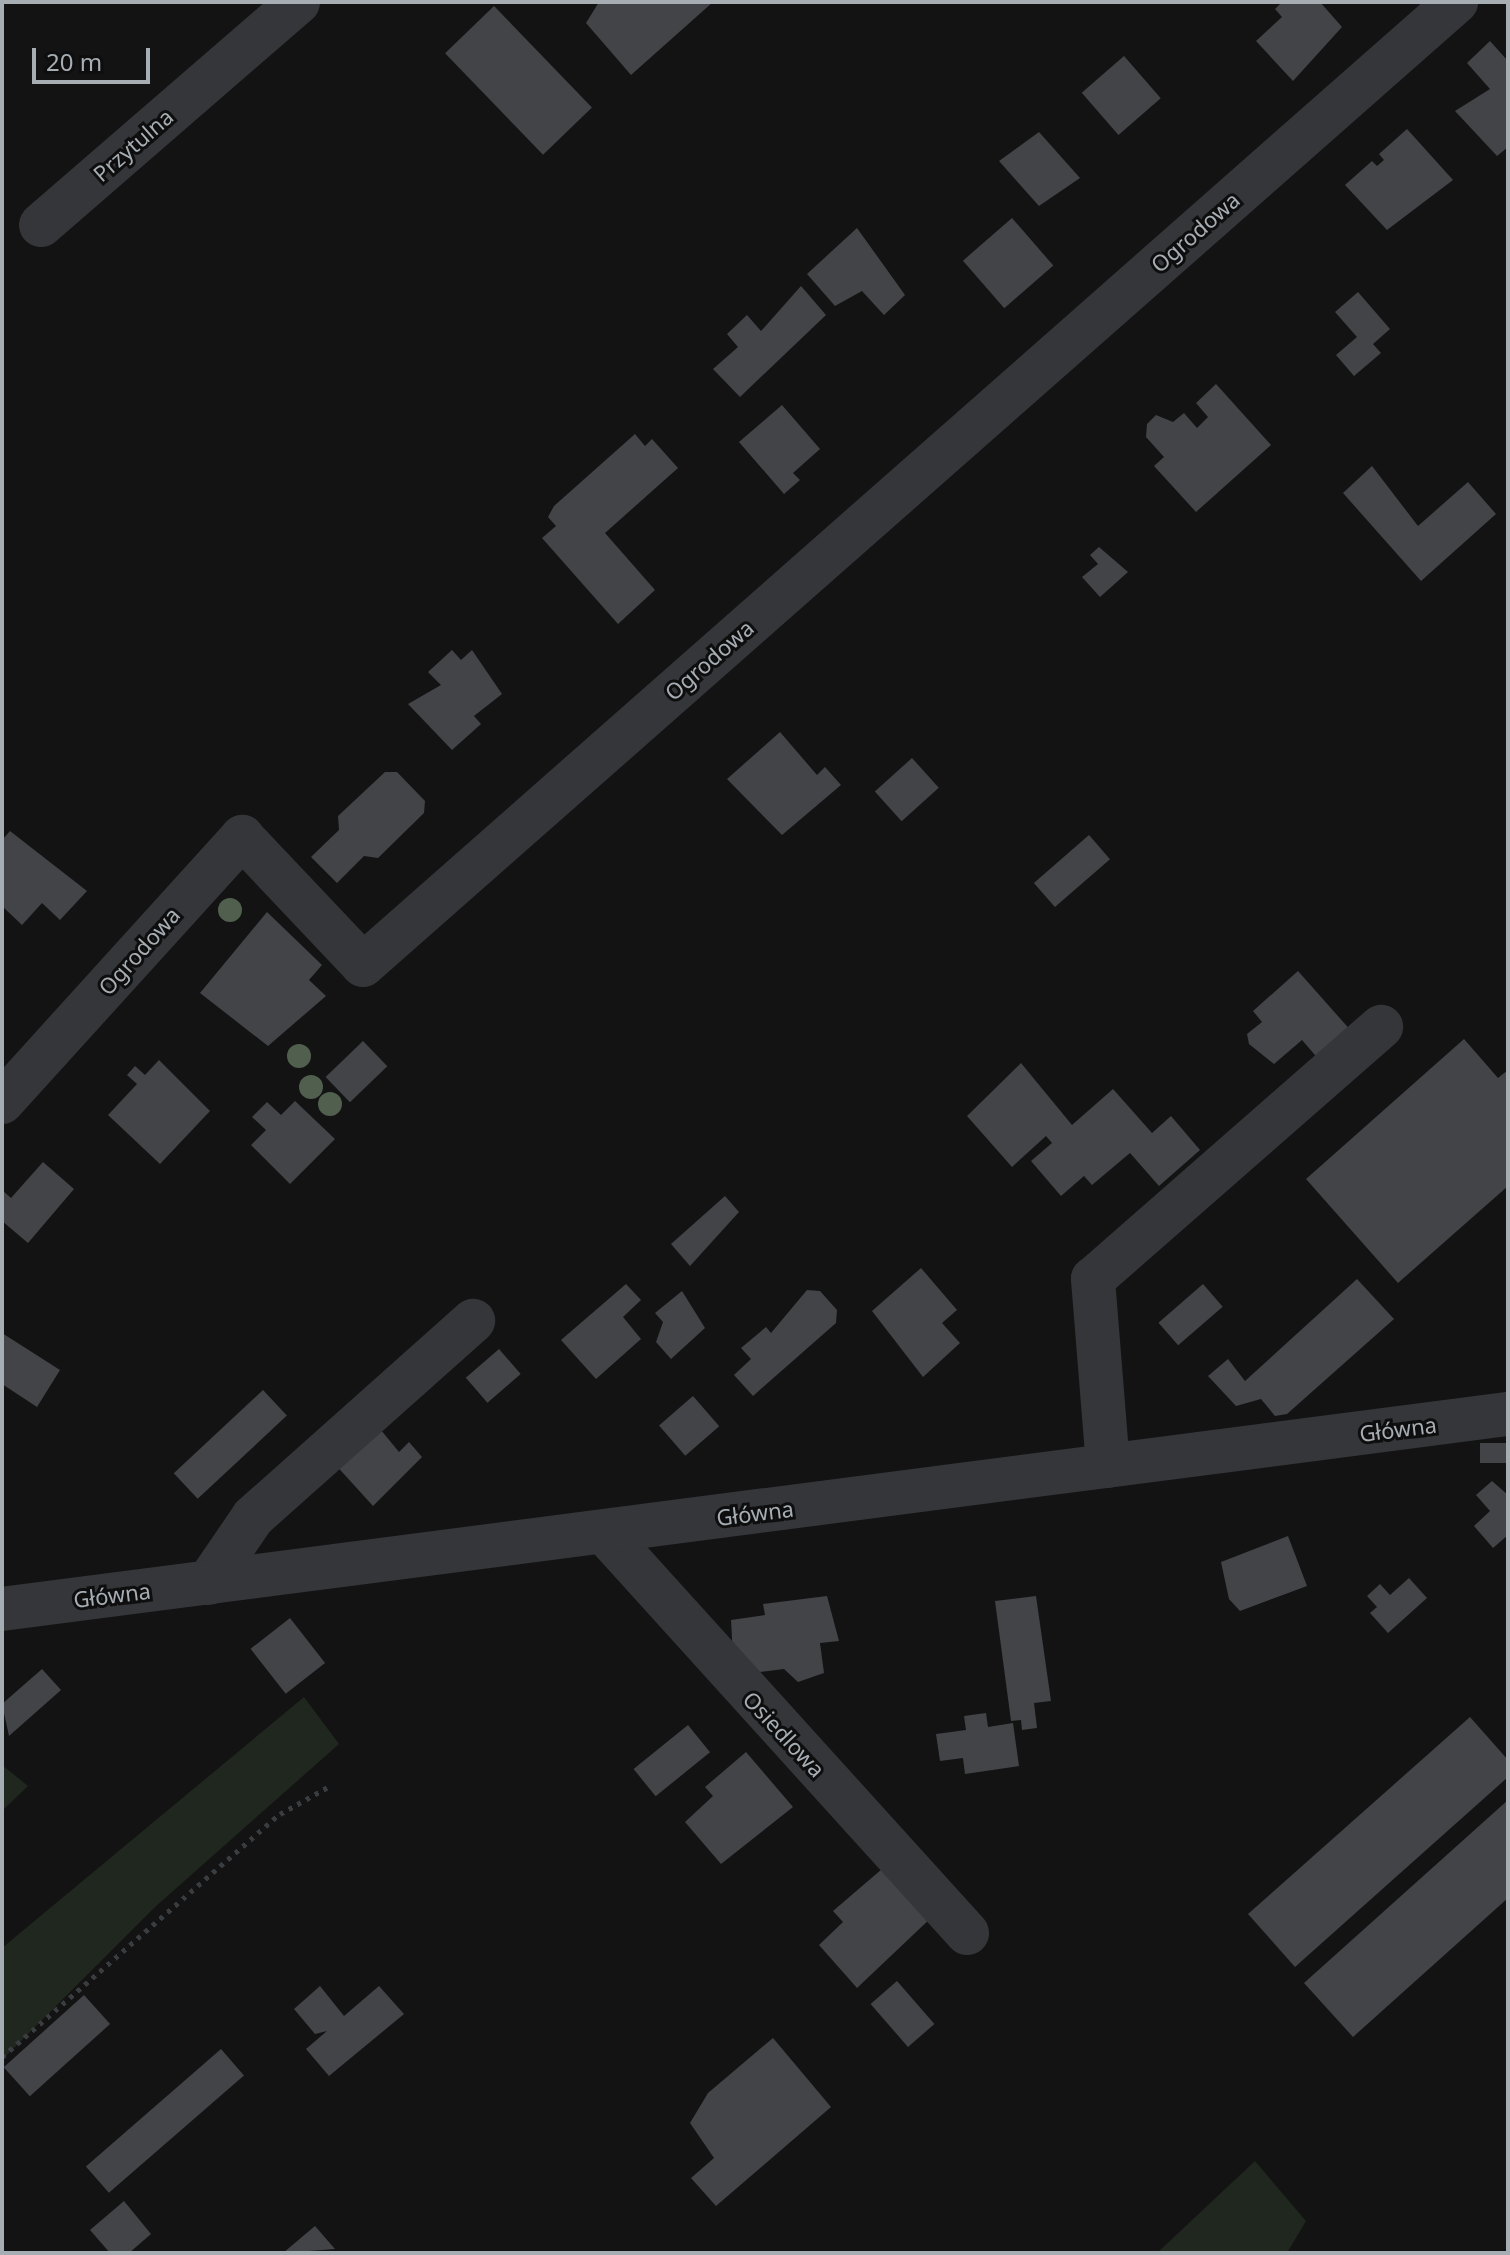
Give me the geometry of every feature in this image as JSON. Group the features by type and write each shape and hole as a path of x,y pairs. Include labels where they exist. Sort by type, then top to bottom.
{"street":[{"name":"Przytulna","path":"41,225 298,2"},
{"name":"Ogrodowa","path":"2,1102 242,837 363,965 1456,2"},
{"path":"1108,1466 1093,1279 1381,1027"},
{"path":"208,1583 253,1517 473,1321"},
{"name":"Główna","path":"2,1609 1508,1414"},
{"name":"Osiedlowa","path":"604,1532 967,1933"}],"path":[{"path":"2,2057 280,1814 328,1787"}],"shaded area":[{"path":"304,1697 339,1744 155,1907 2,2060 2,1948"},
{"path":"2,1765 28,1786 2,1811"},
{"path":"1255,2161 1306,2221 1287,2253 1157,2253"}],"building":[{"path":"599,2 713,2 631,75 586,23"},
{"path":"1282,2 1320,2 1342,27 1293,81 1256,41 1282,17 1275,9"},
{"path":"494,6 592,107 543,155 445,53"},
{"path":"1490,41 1508,61 1508,147 1497,156 1455,111 1490,89 1467,63"},
{"path":"1124,56 1161,98 1118,135 1082,93"},
{"path":"1407,129 1453,180 1387,230 1345,185 1372,161 1377,166 1384,160 1379,154"},
{"path":"1039,132 1080,178 1039,206 999,161"},
{"path":"1012,218 1053,266 1004,308 963,261"},
{"path":"857,228 905,295 884,315 862,291 835,306 807,274"},
{"path":"801,286 826,315 740,397 713,369 738,347 727,334 747,315 761,331"},
{"path":"1358,292 1390,329 1373,344 1381,353 1354,376 1336,355 1357,337 1335,312"},
{"path":"1216,384 1271,445 1196,512 1154,466 1164,457 1146,437 1147,424 1156,415 1173,422 1184,413 1197,428 1208,417 1196,403"},
{"path":"782,405 820,449 793,473 800,480 784,494 739,442"},
{"path":"635,434 645,446 652,439 678,468 605,533 655,590 618,624 542,538 556,526 548,517 554,506"},
{"path":"1372,466 1418,526 1468,482 1496,514 1421,581 1343,493"},
{"path":"1099,547 1128,572 1100,597 1082,577 1098,564 1090,555"},
{"path":"452,650 461,660 472,650 502,694 474,716 481,724 452,750 408,704 441,685 428,672"},
{"path":"780,732 817,775 825,767 841,785 782,835 727,779"},
{"path":"912,758 939,788 902,821 875,791"},
{"path":"385,772 397,772 425,801 424,813 378,858 364,856 337,883 311,857 339,830 338,816"},
{"path":"10,831 87,891 60,920 42,903 22,925 2,906 2,840"},
{"path":"1089,835 1110,859 1055,907 1034,883"},
{"path":"267,912 322,965 309,980 326,996 268,1046 200,993"},
{"path":"1298,971 1353,1033 1321,1062 1302,1040 1274,1064 1249,1044 1247,1034 1262,1022 1253,1011"},
{"path":"1464,1039 1498,1078 1508,1070 1508,1186 1398,1283 1306,1179"},
{"path":"363,1041 387,1066 350,1102 326,1077"},
{"path":"159,1060 210,1111 160,1164 108,1115 137,1084 127,1075 135,1066 145,1075"},
{"path":"1021,1063 1072,1125 1113,1089 1152,1133 1171,1116 1200,1150 1159,1186 1130,1153 1092,1185 1084,1176 1061,1196 1031,1161 1052,1143 1046,1136 1012,1167 967,1116"},
{"path":"295,1101 335,1139 290,1184 251,1145 266,1130 252,1117 267,1102 281,1115"},
{"path":"43,1162 74,1189 28,1243 2,1221 2,1190 11,1198"},
{"path":"725,1196 739,1212 690,1266 671,1244"},
{"path":"921,1268 957,1310 942,1323 960,1343 923,1377 872,1311"},
{"path":"1357,1279 1394,1319 1287,1414 1275,1416 1261,1399 1236,1406 1208,1376 1228,1359 1245,1381"},
{"path":"626,1284 641,1300 623,1317 641,1339 596,1379 561,1340"},
{"path":"1203,1284 1223,1307 1178,1345 1158,1323"},
{"path":"807,1290 820,1291 837,1310 836,1323 753,1396 734,1375 751,1359 741,1348 766,1327 771,1333"},
{"path":"682,1291 705,1328 671,1359 656,1342 663,1322 655,1313"},
{"path":"2,1333 60,1370 37,1407 2,1384"},
{"path":"499,1349 521,1374 487,1403 466,1378"},
{"path":"263,1390 287,1416 198,1499 174,1473"},
{"path":"693,1396 719,1426 685,1456 659,1426"},
{"path":"376,1424 399,1452 409,1442 422,1457 373,1506 333,1462"},
{"path":"1480,1443 1508,1443 1508,1463 1480,1463"},
{"path":"1492,1481 1508,1495 1508,1535 1493,1548 1474,1526 1490,1511 1476,1495"},
{"path":"1288,1536 1307,1586 1240,1611 1229,1599 1221,1562"},
{"path":"1409,1578 1427,1598 1388,1633 1370,1613 1377,1607 1367,1596 1380,1584 1390,1595"},
{"path":"827,1596 839,1641 820,1643 824,1673 798,1682 784,1669 734,1675 731,1620 765,1615 763,1604"},
{"path":"1036,1596 1051,1701 1034,1703 1037,1728 1022,1730 1021,1720 1011,1721 995,1601"},
{"path":"290,1618 325,1663 286,1694 251,1649"},
{"path":"42,1669 61,1690 9,1736 2,1704"},
{"path":"986,1713 988,1727 1013,1723 1019,1766 965,1774 963,1758 940,1761 936,1734 966,1730 964,1716"},
{"path":"1470,1717 1508,1760 1508,1777 1295,1967 1248,1914"},
{"path":"688,1725 710,1752 656,1796 634,1769"},
{"path":"746,1752 793,1807 721,1864 685,1822 713,1796 705,1787"},
{"path":"1508,1800 1508,1898 1353,2037 1304,1983"},
{"path":"889,1863 933,1916 857,1988 819,1945 843,1922 833,1911"},
{"path":"897,1981 934,2024 908,2047 871,2004"},
{"path":"320,1986 344,2016 379,1986 404,2014 329,2076 306,2049 327,2031 315,2034 294,2009"},
{"path":"84,1995 110,2024 30,2096 4,2067"},
{"path":"773,2038 831,2107 716,2206 691,2178 714,2158 690,2123 708,2093"},
{"path":"221,2049 244,2075 109,2193 86,2166"},
{"path":"124,2201 151,2234 129,2253 110,2253 90,2230"},
{"path":"315,2226 335,2249 283,2253"}]}
